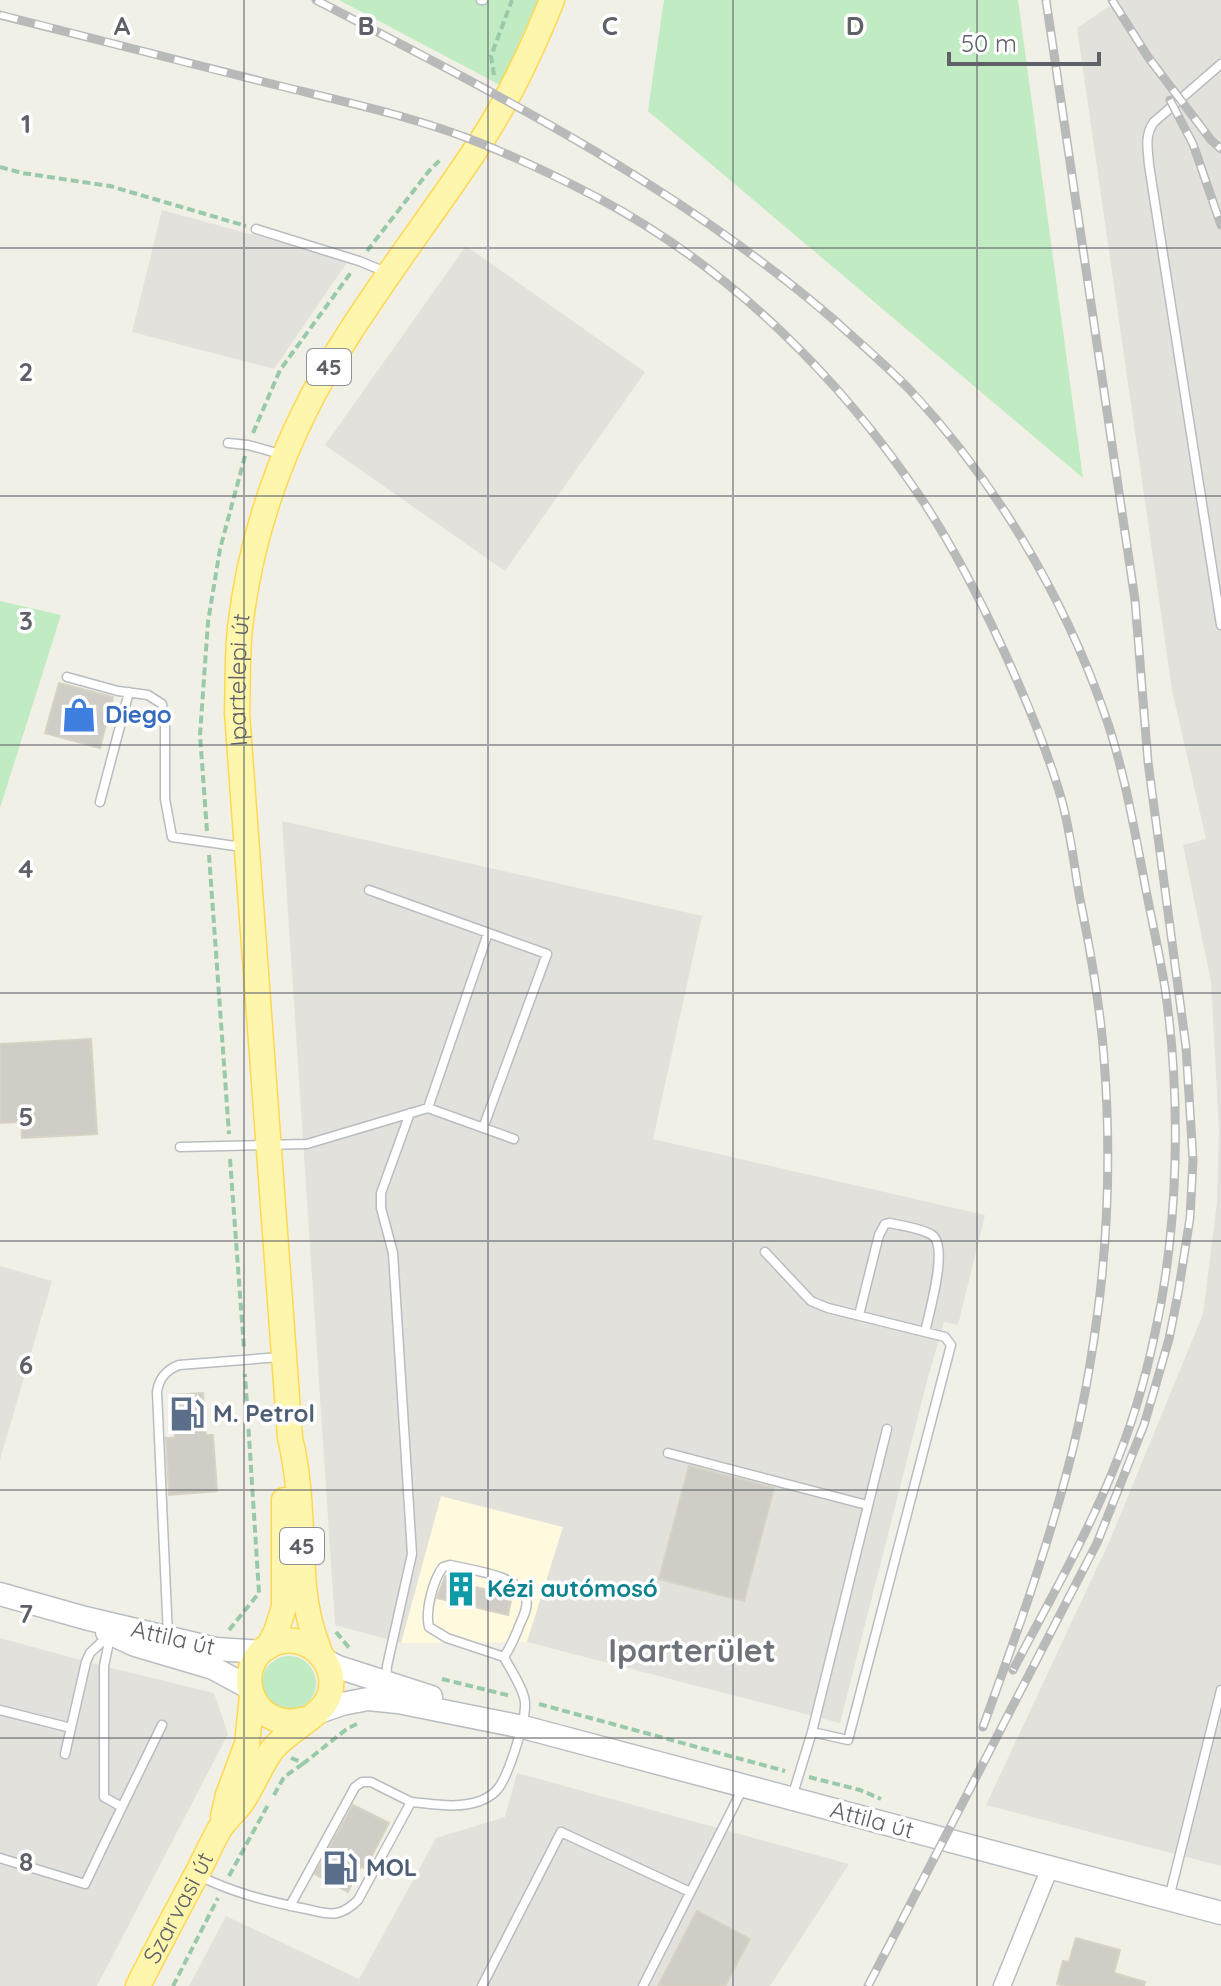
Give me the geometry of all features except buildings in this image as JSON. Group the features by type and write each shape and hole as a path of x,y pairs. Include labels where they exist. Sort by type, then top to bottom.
{"main road":[{"name":"Ipartelepi út","path":"290,1438 237,713 240,629 256,541 285,455 313,395 334,357 480,143 539,33 552,0"},
{"name":"45","path":"220,1828 228,1795 247,1744 251,1668 276,1632 284,1607 285,1469 290,1438"},
{"name":"45","path":"220,1828 242,1801 271,1751 324,1705 332,1683 330,1671 312,1631 304,1590 297,1465 290,1438"},
{"name":"Attila út","path":"0,1594 85,1618 112,1629 135,1645 213,1668 251,1692"},
{"name":"Attila út","path":"112,1629 169,1637 216,1649 265,1649"},
{"path":"265,1649 290,1640 311,1646 323,1657"},
{"name":"Attila út","path":"323,1657 338,1667 523,1727 1221,1913"},
{"path":"251,1692 264,1713 274,1719 296,1722 311,1716"},
{"name":"Attila út","path":"311,1716 342,1704 368,1699 523,1727"},
{"name":"Szarvasi út","path":"138,1986 220,1828"}],"street":[{"path":"1002,1986 1050,1868"}],"lane":[{"path":"1221,64 1154,122 1147,132 1149,165 1221,625"},
{"path":"256,229 359,261 390,274"},
{"path":"228,443 285,455"},
{"path":"67,677 148,695 162,704 165,799 172,837 247,847"},
{"path":"100,802 129,692"},
{"path":"369,890 547,954 483,1128"},
{"path":"428,1108 488,933"},
{"path":"180,1147 307,1144 428,1108 514,1139"},
{"path":"386,1682 412,1554 393,1253 381,1208 381,1193 410,1113"},
{"path":"859,1315 879,1235 885,1224 890,1223 930,1234 939,1244 925,1332"},
{"path":"765,1252 811,1301 945,1337 951,1345 848,1740 812,1732"},
{"path":"169,1637 160,1380 169,1369 179,1365 284,1356"},
{"path":"791,1798 812,1732 887,1429"},
{"path":"668,1453 867,1505"},
{"path":"290,1906 355,1787 362,1782 371,1782 411,1802 449,1806 468,1804 490,1795 497,1791 502,1782 523,1727 526,1700 504,1657 447,1638 429,1627 427,1611 438,1573 443,1567 450,1565 504,1578 524,1593 526,1611 504,1657"},
{"path":"65,1754 90,1653 112,1629"},
{"path":"112,1629 104,1666 104,1797 122,1807"},
{"path":"1169,1899 1221,1690"},
{"path":"0,1710 71,1728"},
{"path":"0,1858 85,1884 162,1725"},
{"path":"643,1986 744,1786"},
{"path":"196,1875 247,1897 327,1913 340,1912 358,1900 411,1802"},
{"path":"482,1986 561,1832 690,1892"}],"path":[{"path":"494,82 491,56 512,0"},
{"path":"259,1593 200,735 208,622 220,549 248,445 280,370 359,261 429,171 452,148"},
{"path":"0,167 110,186 256,229"},
{"path":"173,1986 284,1777 304,1763"}],"shaded area":[{"path":"1118,0 1221,0 1221,1866 986,1805 1110,1540 1203,1314 1217,1202 1219,1129 1211,982 1183,845 1206,839 1172,690 1077,28"},
{"path":"162,210 348,261 274,369 132,332"},
{"path":"466,246 645,372 505,571 325,445"},
{"path":"282,821 702,916 653,1139 985,1215 958,1325 944,1322 927,1381 840,1723 527,1642 563,1527 441,1496 401,1643 335,1625"},
{"path":"0,1266 52,1281 0,1460"},
{"path":"440,1496 563,1527 527,1642 401,1643"},
{"path":"0,1638 214,1693 228,1734 97,1986 0,1986"},
{"path":"517,1773 849,1864 770,1986 189,1986 226,1916 359,1979 436,1838 505,1817"}],"green space":[{"path":"339,0 538,0 500,85"},
{"path":"664,0 1018,0 1083,478 648,111"},
{"path":"0,601 61,615 0,808"},
{"path":"289,1656 308,1664 316,1683 308,1702 289,1710 270,1702 262,1683 270,1664"}],"railway":[{"path":"316,0 584,144 712,226 833,319 910,390 970,462 1024,541 1087,668 1124,780 1165,988 1174,1072 1173,1205 1163,1292 1147,1369 1131,1422 1090,1523 1013,1670"},
{"path":"868,1986 1097,1543 1144,1425 1169,1339 1190,1218 1193,1160 1186,1047 1148,762 1135,600 1046,0"},
{"path":"1112,0 1148,57 1221,149"},
{"path":"0,15 427,124 510,156 598,198 693,257 779,329 856,411 891,455 945,536 1019,685 1062,801 1097,996 1107,1117 1108,1176 1103,1265 1083,1404 1049,1534 983,1727"},
{"path":"1170,100 1193,144 1221,225"}],"place":[{"name":"Diego","path":"79,715"},
{"name":"M. Petrol","path":"187,1414"},
{"name":"Kézi autómosó","path":"461,1589"},
{"name":"MOL","path":"340,1868"}],"district":[{"name":"Iparterület","path":"692,1651"}]}
